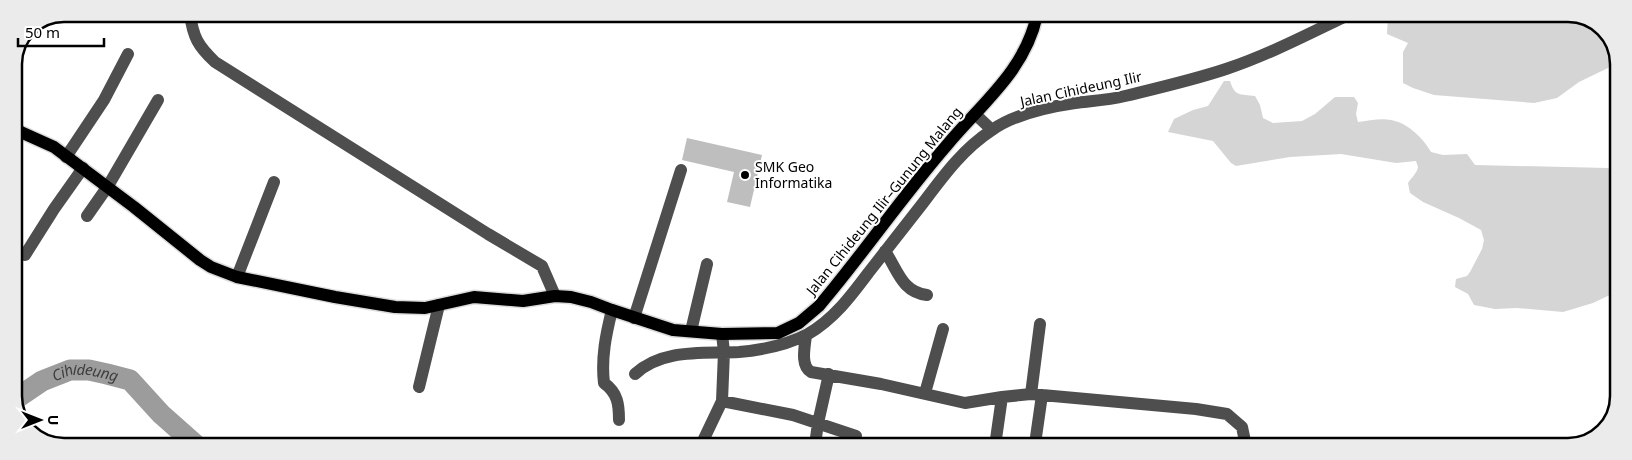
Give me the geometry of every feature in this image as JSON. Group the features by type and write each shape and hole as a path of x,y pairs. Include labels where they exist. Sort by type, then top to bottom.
{"main road":[{"name":"Jalan Cihideung Ilir–Gunung Malang","path":"22,133 54,147 108,186 211,267 237,277 335,297 394,307 414,308 439,305 474,297 522,301 553,290 674,330 692,331 724,344 778,333 799,323 834,289 946,145 975,114 1019,61 1035,22"}],"street":[{"path":"191,22 197,43 215,62 542,266 553,290"},
{"name":"Jalan Cihideung Ilir","path":"635,374 656,360 724,344 766,348 788,342 806,335 829,320 955,161 968,148 992,130 1012,119 1073,103 1121,97 1223,70 1248,61 1333,22"},
{"path":"66,157 104,100 128,54"},
{"path":"87,216 108,186 158,100"},
{"path":"975,114 992,130"},
{"path":"25,255 59,201 83,168"},
{"path":"634,318 681,170"},
{"path":"237,277 274,182"},
{"path":"885,251 909,289 917,294 927,295"},
{"path":"692,331 707,264"},
{"path":"419,387 439,305"},
{"path":"612,310 604,346 604,383 612,389 618,400 619,420"},
{"path":"1035,438 1040,324"},
{"path":"925,393 944,329"},
{"path":"806,335 804,364 807,370 811,372 925,393 965,403 1002,397 1036,395 1196,409 1227,414 1242,427 1244,438"},
{"path":"704,438 722,401 724,344"},
{"path":"816,438 829,374"},
{"path":"997,438 1002,397"},
{"path":"722,401 793,415 856,436"}],"shaded area":[{"path":"1388,22 1568,22 1591,29 1601,39 1607,51 1609,67 1579,82 1557,98 1534,103 1434,95 1403,83 1403,52 1408,43 1387,34"},
{"path":"1224,81 1230,81 1234,90 1239,94 1255,96 1260,105 1263,118 1273,123 1302,121 1315,114 1335,97 1354,97 1358,103 1356,114 1358,122 1383,119 1403,124 1424,142 1431,152 1443,155 1467,154 1475,165 1608,168 1610,295 1593,303 1563,312 1517,308 1495,309 1474,305 1468,294 1455,287 1456,279 1467,276 1482,249 1484,240 1481,230 1423,202 1410,193 1408,183 1418,167 1416,161 1396,163 1341,154 1290,157 1236,166 1231,163 1213,141 1168,132 1174,119 1193,110 1208,106"}],"building":[{"name":"SMK Geo Informatika","path":"687,138 762,155 750,207 727,202 734,172 682,160"}],"waterway":[{"name":"Cihideung","path":"23,394 42,381 70,370 89,370 130,380 161,414 188,438"}],"place":[{"name":"SMK Geo Informatika","path":"745,175"}]}
